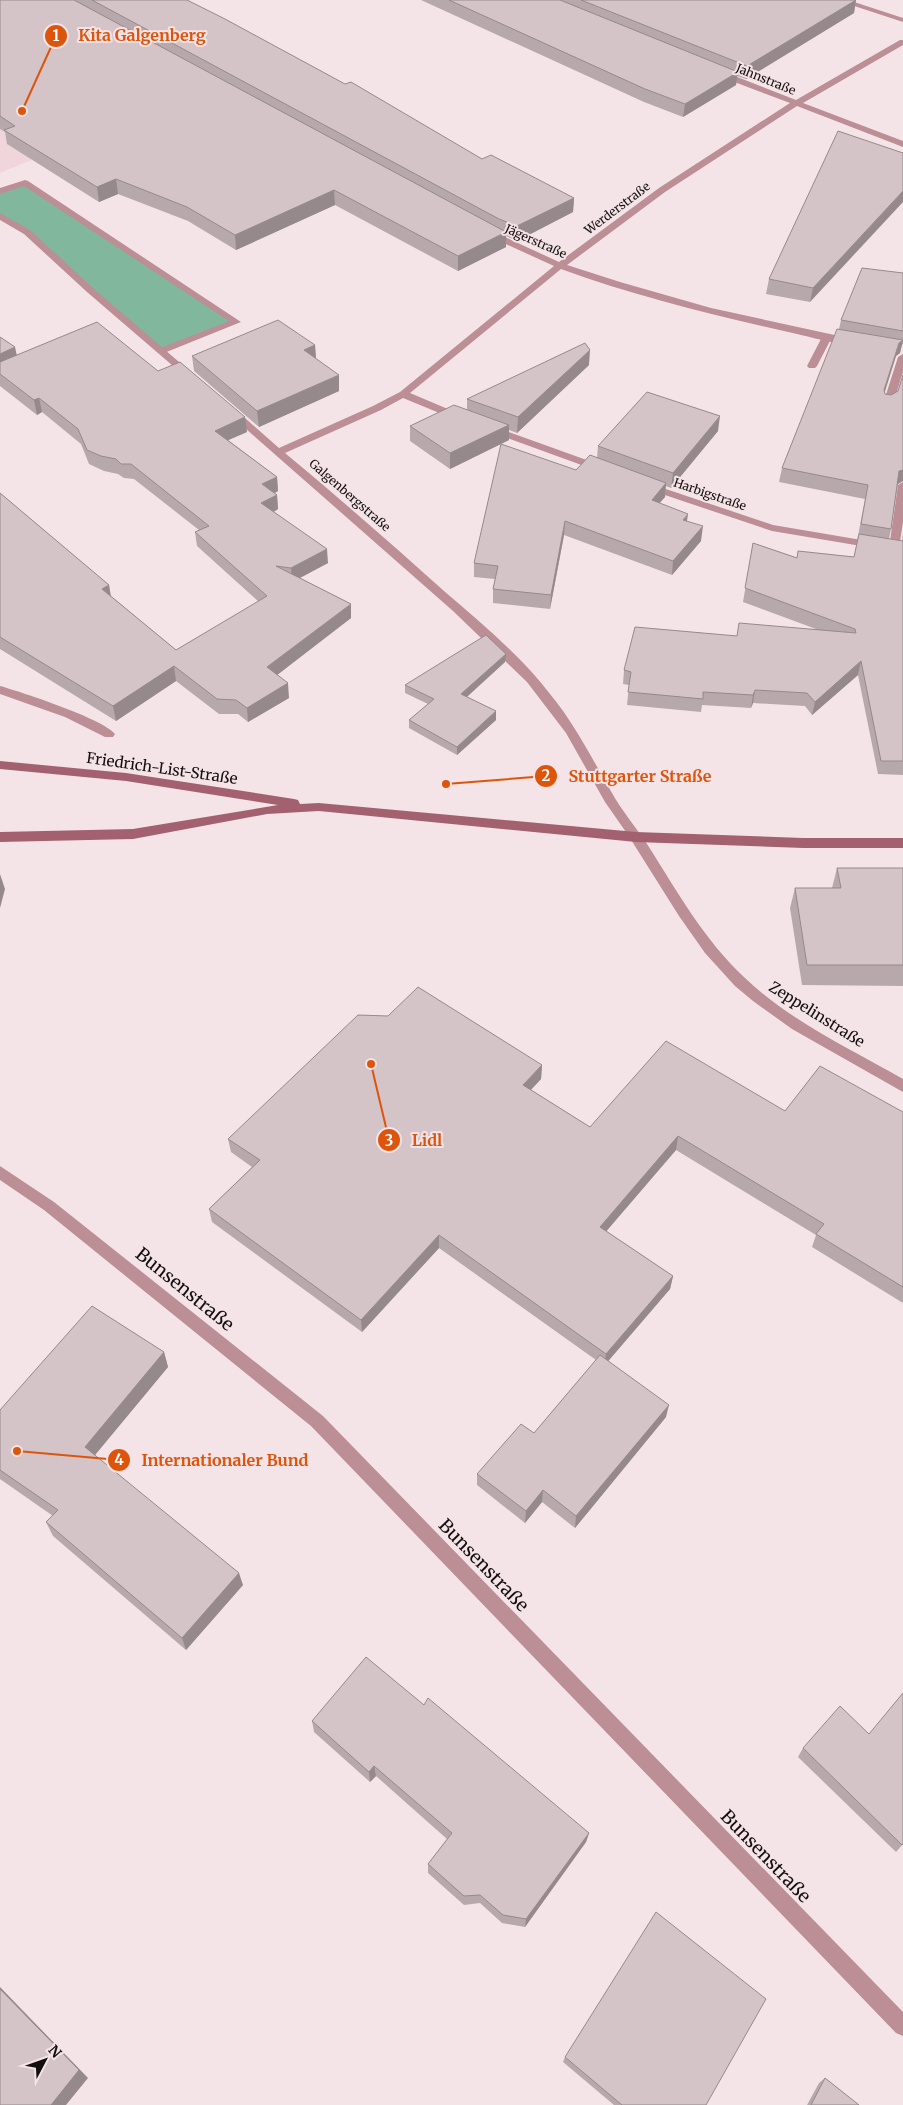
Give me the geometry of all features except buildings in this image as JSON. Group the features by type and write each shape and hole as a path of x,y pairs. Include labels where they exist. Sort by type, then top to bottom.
{"main road":[{"name":"Friedrich-List-Straße","path":"0,765 126,777 319,807"},
{"path":"0,837 133,834 267,810 319,807 636,838 903,844"}],"street":[{"path":"840,0 903,20"},
{"name":"Werderstraße","path":"278,452 377,408 403,394 559,266 662,190 795,104 903,42"},
{"name":"Jahnstraße","path":"712,70 795,104 903,144"},
{"path":"0,191 25,183 236,322 161,351"},
{"path":"0,216 27,232 90,290 198,382"},
{"name":"Jägerstraße","path":"478,227 559,266 701,308 827,337 862,343"},
{"path":"812,366 827,337"},
{"path":"888,404 903,357"},
{"path":"403,394 466,420"},
{"name":"Galgenbergstraße","path":"227,408 445,597 521,668 563,720 593,766 608,796 636,838"},
{"path":"484,426 615,474"},
{"name":"Harbigstraße","path":"634,481 772,528 899,549"},
{"path":"899,549 903,485"},
{"path":"0,690 41,703 93,724 109,734"},
{"name":"Zeppelinstraße","path":"636,838 667,890 703,940 740,982 782,1015 903,1086"},
{"name":"Bunsenstraße","path":"0,1172 49,1206 317,1420 903,2026"}],"shaded area":[{"path":"0,85 87,137 0,173"}],"green space":[{"path":"25,183 236,322 161,351 36,241 0,217 0,191"}],"place":[{"name":"Kita Galgenberg","path":"22,111"},
{"name":"Stuttgarter Straße","path":"446,784"},
{"name":"Lidl","path":"371,1064"},
{"name":"Internationaler Bund","path":"17,1451"}]}
